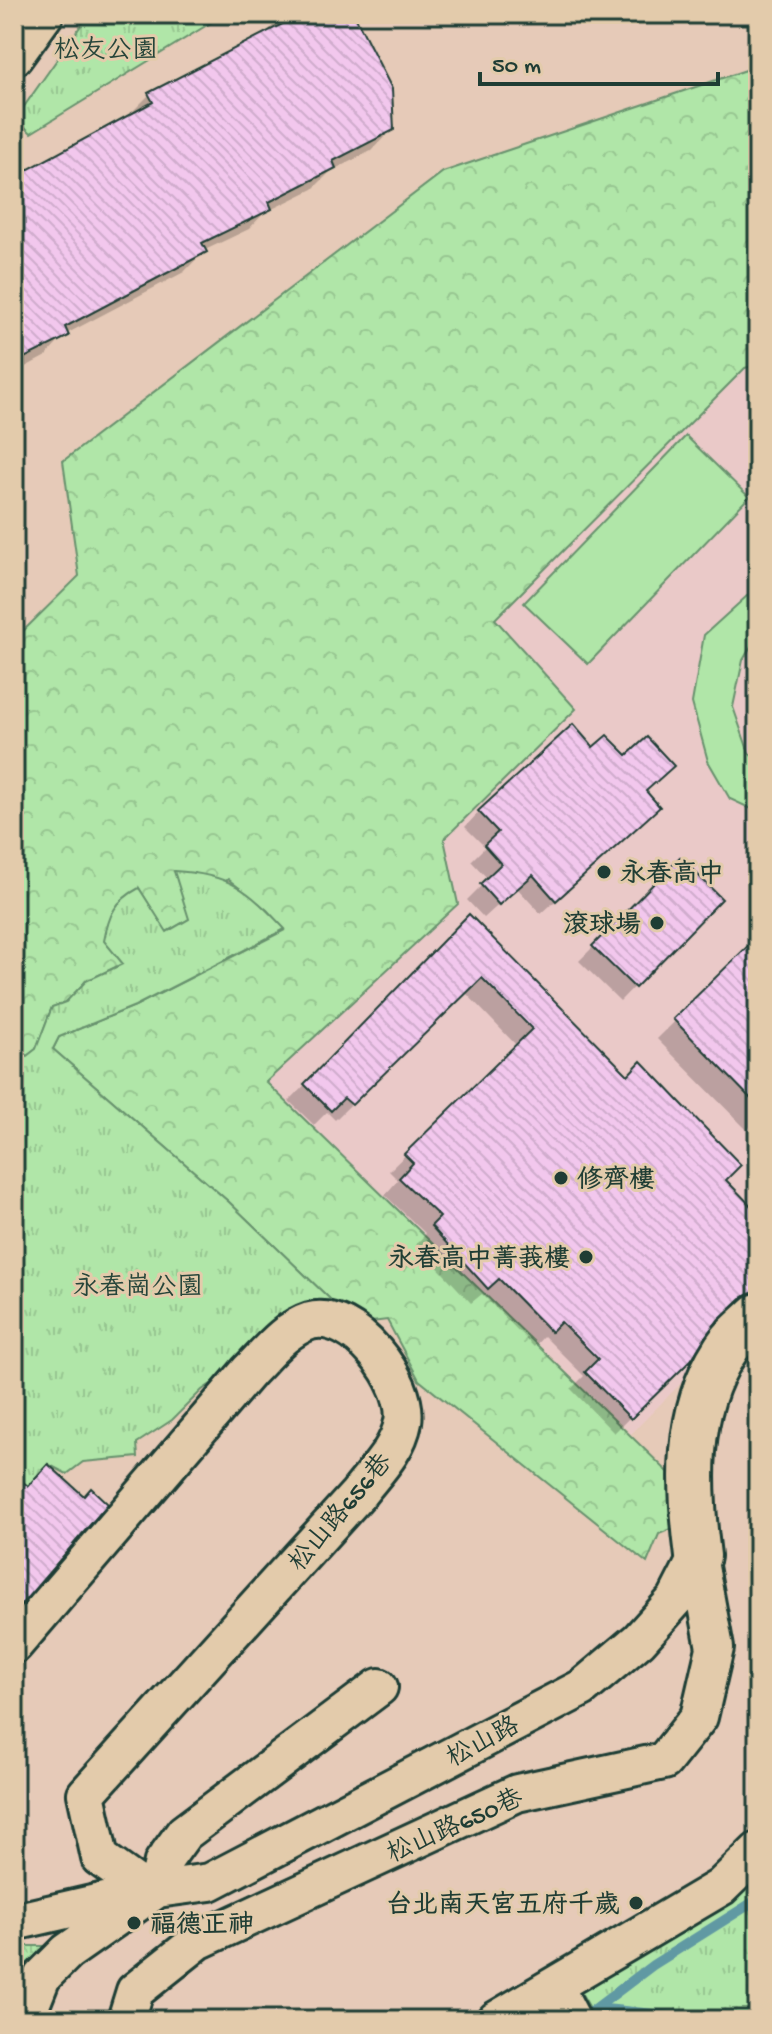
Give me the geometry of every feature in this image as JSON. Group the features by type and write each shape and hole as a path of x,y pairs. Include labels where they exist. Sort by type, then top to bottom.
{"street":[{"path":"14,57 45,14"},
{"path":"698,1556 691,1471 701,1395 725,1349 758,1316"},
{"name":"松山路656巷","path":"14,1645 249,1371 290,1330 313,1320 345,1325 377,1352 395,1381 404,1420 392,1450 358,1494 86,1794 100,1858"},
{"name":"松山路","path":"25,2020 42,1977 67,1952 157,1889 210,1882 582,1688 639,1640 676,1599 698,1556"},
{"name":"松山路650巷","path":"126,2020 135,1991 198,1941 517,1793 664,1761 699,1717 715,1648 698,1556"},
{"path":"157,1889 163,1862 184,1833 379,1687"},
{"path":"496,2020 659,1936 721,1887 758,1851"},
{"path":"100,1858 135,1883 157,1889"},
{"path":"87,1939 98,1903 100,1858"},
{"path":"14,1922 157,1889"},
{"path":"555,1987 572,2020"}],"shaded area":[{"name":"永春高中","path":"758,365 758,1305 631,1434 266,1082 458,904 444,839 576,709 495,619 745,368"}],"green space":[{"name":"松友公園","path":"89,14 225,14 31,133 16,118"},
{"path":"758,66 758,365 745,368 495,619 576,709 444,839 458,904 266,1082 668,1472 681,1525 659,1534 647,1563 419,1380 387,1320 356,1324 229,1202 53,1049 59,1037 135,1006 285,930 267,910 228,879 189,919 166,932 139,888 124,963 86,981 66,1002 52,1007 36,1049 14,1066 14,640 79,576 63,461 443,172"},
{"path":"686,436 749,497 588,664 524,603"},
{"path":"758,586 758,634 743,660 733,707 749,753 758,762 758,812 730,799 708,761 692,703 704,635"},
{"name":"永春崗公園","path":"174,871 210,876 236,886 260,903 285,929 135,1006 59,1037 53,1049 229,1202 356,1324 300,1304 287,1311 236,1367 202,1390 172,1420 137,1443 138,1457 83,1462 67,1474 48,1464 28,1486 23,1483 14,1493 14,1066 36,1049 52,1007 66,1002 86,981 123,964 104,941 111,916 124,898 139,888 167,932 189,919"},
{"path":"758,1880 758,2020 597,2020 580,1991"},
{"path":"14,1946 46,1946 42,1962 14,2008"}],"building":[{"path":"302,14 354,14 392,89 394,130 333,161 336,168 269,202 272,209 202,243 207,252 65,327 69,336 14,363 14,177 153,102 148,93"},
{"path":"573,724 593,747 607,735 627,755 647,737 674,766 646,791 660,807 556,901 533,875 499,905 480,884 501,864 484,845 498,832 478,811"},
{"name":"滾球場","path":"680,857 722,899 635,988 592,946"},
{"path":"469,914 628,1075 641,1061 741,1165 726,1180 758,1213 758,1292 741,1298 718,1320 691,1360 631,1419 585,1372 598,1359 561,1322 551,1332 499,1279 488,1289 431,1226 440,1217 399,1178 413,1163 404,1154 532,1029 482,978 352,1105 344,1098 331,1111 304,1084"},
{"path":"758,936 758,1106 673,1019"},
{"path":"48,1464 84,1496 91,1488 108,1504 14,1613 14,1475 28,1486"}],"waterway":[{"path":"596,2008 653,1965 758,1899"},
{"path":"579,2020 596,2008 709,2020"}],"place":[{"name":"永春高中","path":"604,872"},
{"name":"滾球場","path":"657,923"},
{"name":"修齊樓","path":"561,1178"},
{"name":"永春高中菁莪樓","path":"586,1257"},
{"name":"台北南天宮五府千歲","path":"636,1903"},
{"name":"福德正神","path":"134,1923"}]}
